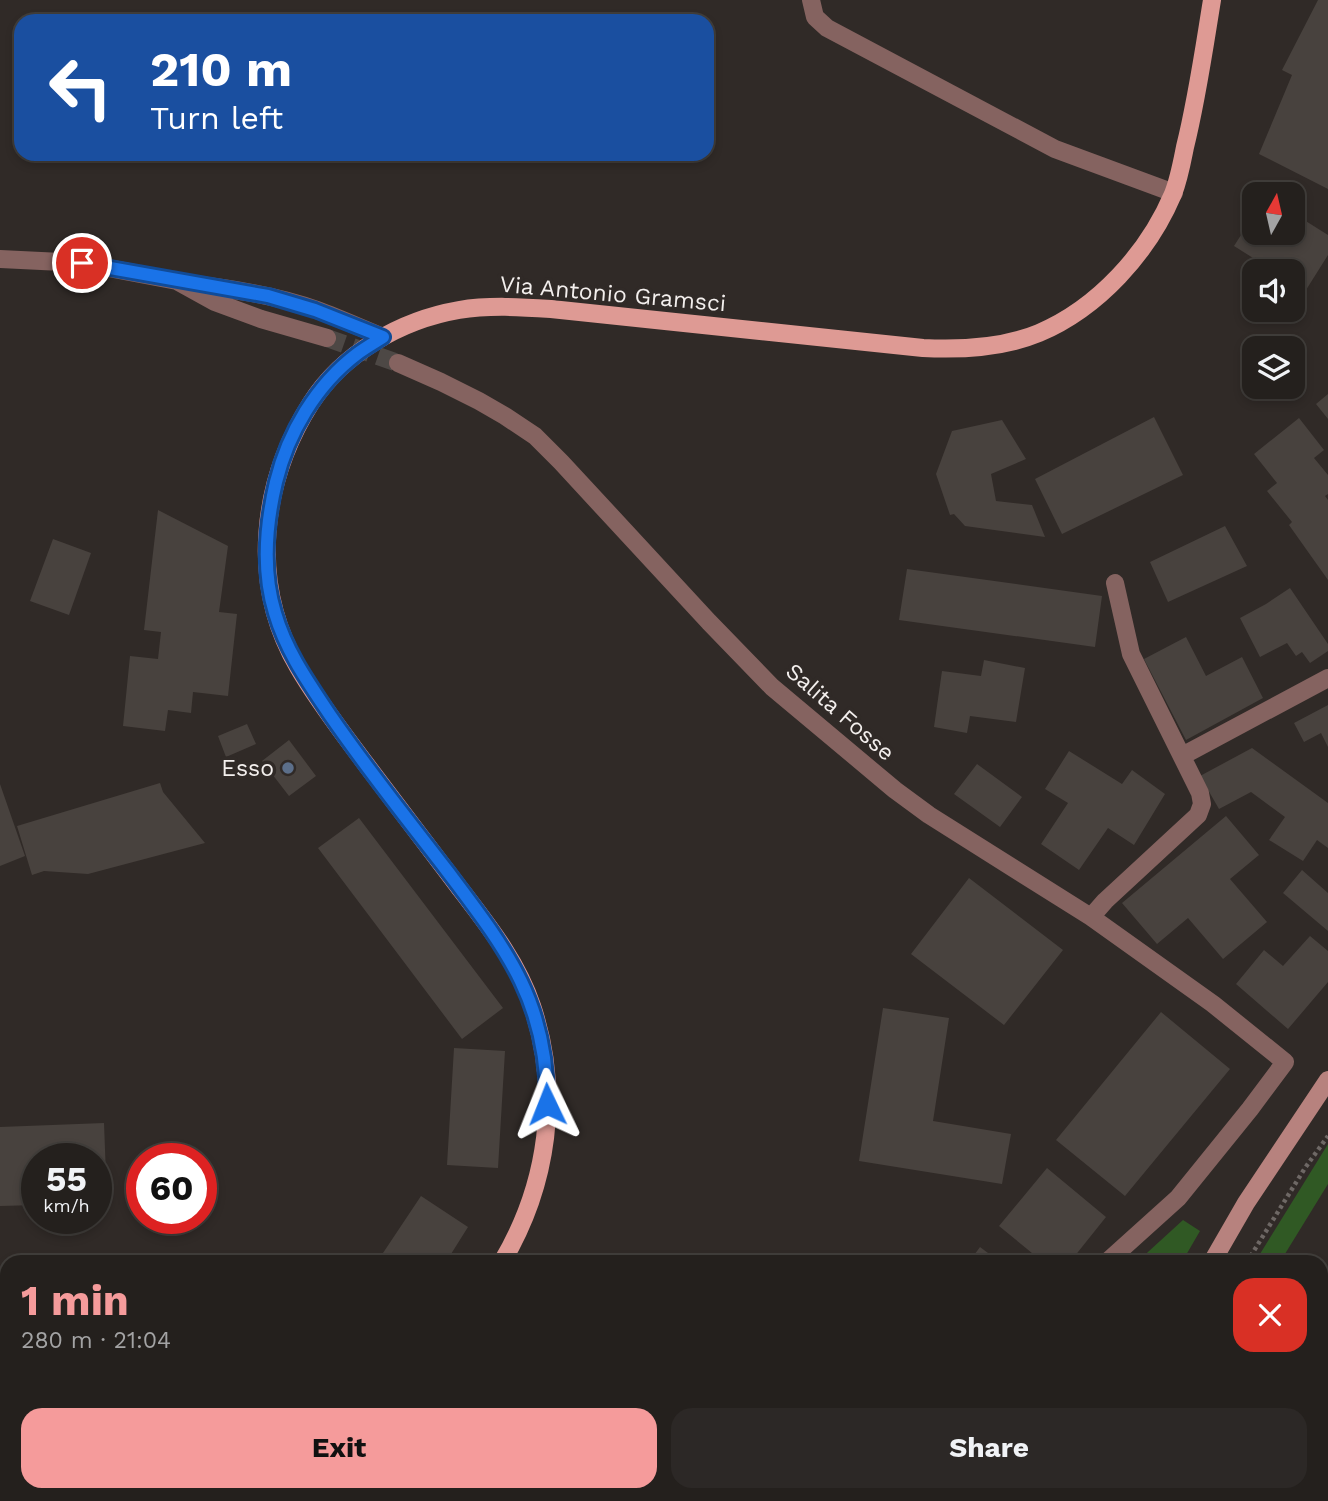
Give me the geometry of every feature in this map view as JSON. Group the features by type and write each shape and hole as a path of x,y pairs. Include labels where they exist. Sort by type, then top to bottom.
{"main road":[{"name":"Via Antonio Gramsci","path":"506,1255 532,1199 545,1139 546,1062 540,1032 521,979 495,934 339,728 297,666 275,613 267,553 269,516 279,468 302,418 316,395 356,355 383,337 432,316 461,310 519,307 551,309 923,348 953,349 992,345 1038,333 1084,307 1128,267 1145,244 1174,193 1192,117 1212,0"},
{"path":"1216,1255 1246,1203 1328,1080"}],"street":[{"path":"811,0 815,17 839,35 1055,149 1174,193"},
{"path":"0,259 82,263 245,291 315,310 383,337"},
{"path":"177,281 215,302 261,319 327,338"},
{"name":"Salita Fosse","path":"398,363 479,401 535,436 772,687 895,790 929,815 1090,917 1213,1004 1285,1062 1178,1198 1115,1255"},
{"path":"1090,917 1198,815 1201,809 1201,798 1131,654 1115,583"},
{"path":"1182,756 1328,678"}],"path":[{"path":"1251,1255 1328,1136"}],"green space":[{"path":"1328,1144 1328,1184 1284,1255 1259,1255"},
{"path":"1183,1220 1200,1231 1186,1255 1145,1255"}],"building":[{"path":"1318,0 1328,0 1328,189 1259,154 1292,75 1282,70"},
{"path":"1306,221 1328,235 1328,255 1306,290 1305,259 1255,259 1234,246 1242,233 1242,245 1306,245"},
{"path":"1328,394 1328,419 1316,404"},
{"path":"1154,417 1183,475 1062,534 1035,479"},
{"path":"1299,418 1324,450 1314,458 1328,475 1328,494 1325,496 1328,500 1328,580 1289,525 1292,522 1267,491 1277,483 1254,454"},
{"path":"1002,420 1026,459 991,474 996,501 1032,505 1045,537 965,526 954,514 950,515 936,474 952,431"},
{"path":"158,510 228,546 219,612 237,614 228,696 193,692 191,713 168,710 165,731 123,726 130,656 158,659 161,632 144,630"},
{"path":"1225,526 1247,566 1168,602 1150,562"},
{"path":"53,539 91,553 69,615 30,601"},
{"path":"907,569 1102,596 1095,647 899,620"},
{"path":"1290,588 1328,644 1328,651 1310,663 1302,652 1296,656 1287,643 1260,657 1240,618"},
{"path":"1186,637 1206,676 1242,657 1263,698 1186,740 1144,659"},
{"path":"984,660 1025,668 1016,722 970,716 967,733 934,727 942,671 981,676"},
{"path":"1328,705 1328,747 1321,733 1304,742 1294,723"},
{"path":"247,724 256,744 226,757 218,736"},
{"path":"289,740 316,776 289,796 262,761"},
{"path":"1252,748 1328,803 1328,848 1317,840 1303,861 1269,840 1285,817 1251,792 1219,809 1200,776"},
{"path":"1069,751 1122,784 1132,770 1165,794 1134,845 1108,828 1079,870 1041,844 1068,803 1045,789"},
{"path":"977,764 1022,797 1000,827 954,794"},
{"path":"160,783 163,792 205,843 88,874 44,871 32,875 17,826"},
{"path":"0,784 25,856 0,866"},
{"path":"1226,816 1259,855 1230,879 1267,922 1223,959 1188,918 1157,944 1122,903"},
{"path":"359,818 503,1008 462,1039 318,848"},
{"path":"1302,870 1328,893 1328,931 1283,893"},
{"path":"969,878 1063,950 1004,1025 911,954"},
{"path":"1310,936 1328,951 1328,982 1288,1029 1236,984 1264,950 1283,966"},
{"path":"883,1008 949,1018 933,1121 1011,1134 1002,1184 859,1161"},
{"path":"1161,1012 1230,1069 1125,1196 1056,1140"},
{"path":"454,1048 505,1051 498,1168 447,1165"},
{"path":"104,1123 105,1143 21,1143 21,1205 0,1206 0,1127"},
{"path":"1047,1168 1106,1217 1076,1255 1034,1255 999,1226"},
{"path":"421,1196 468,1227 450,1255 382,1255"},
{"path":"980,1247 991,1255 974,1255"}],"tunnel":[{"path":"327,338 398,363"}],"place":[{"name":"Esso","path":"288,768"}],"route":[{"path":"82,263 268,296 315,310 383,337 356,355 316,395 288,444 279,468 267,540 267,566 275,613 297,666 311,687 495,934 510,959 531,1003 540,1032 546,1062 547,1104"}]}
